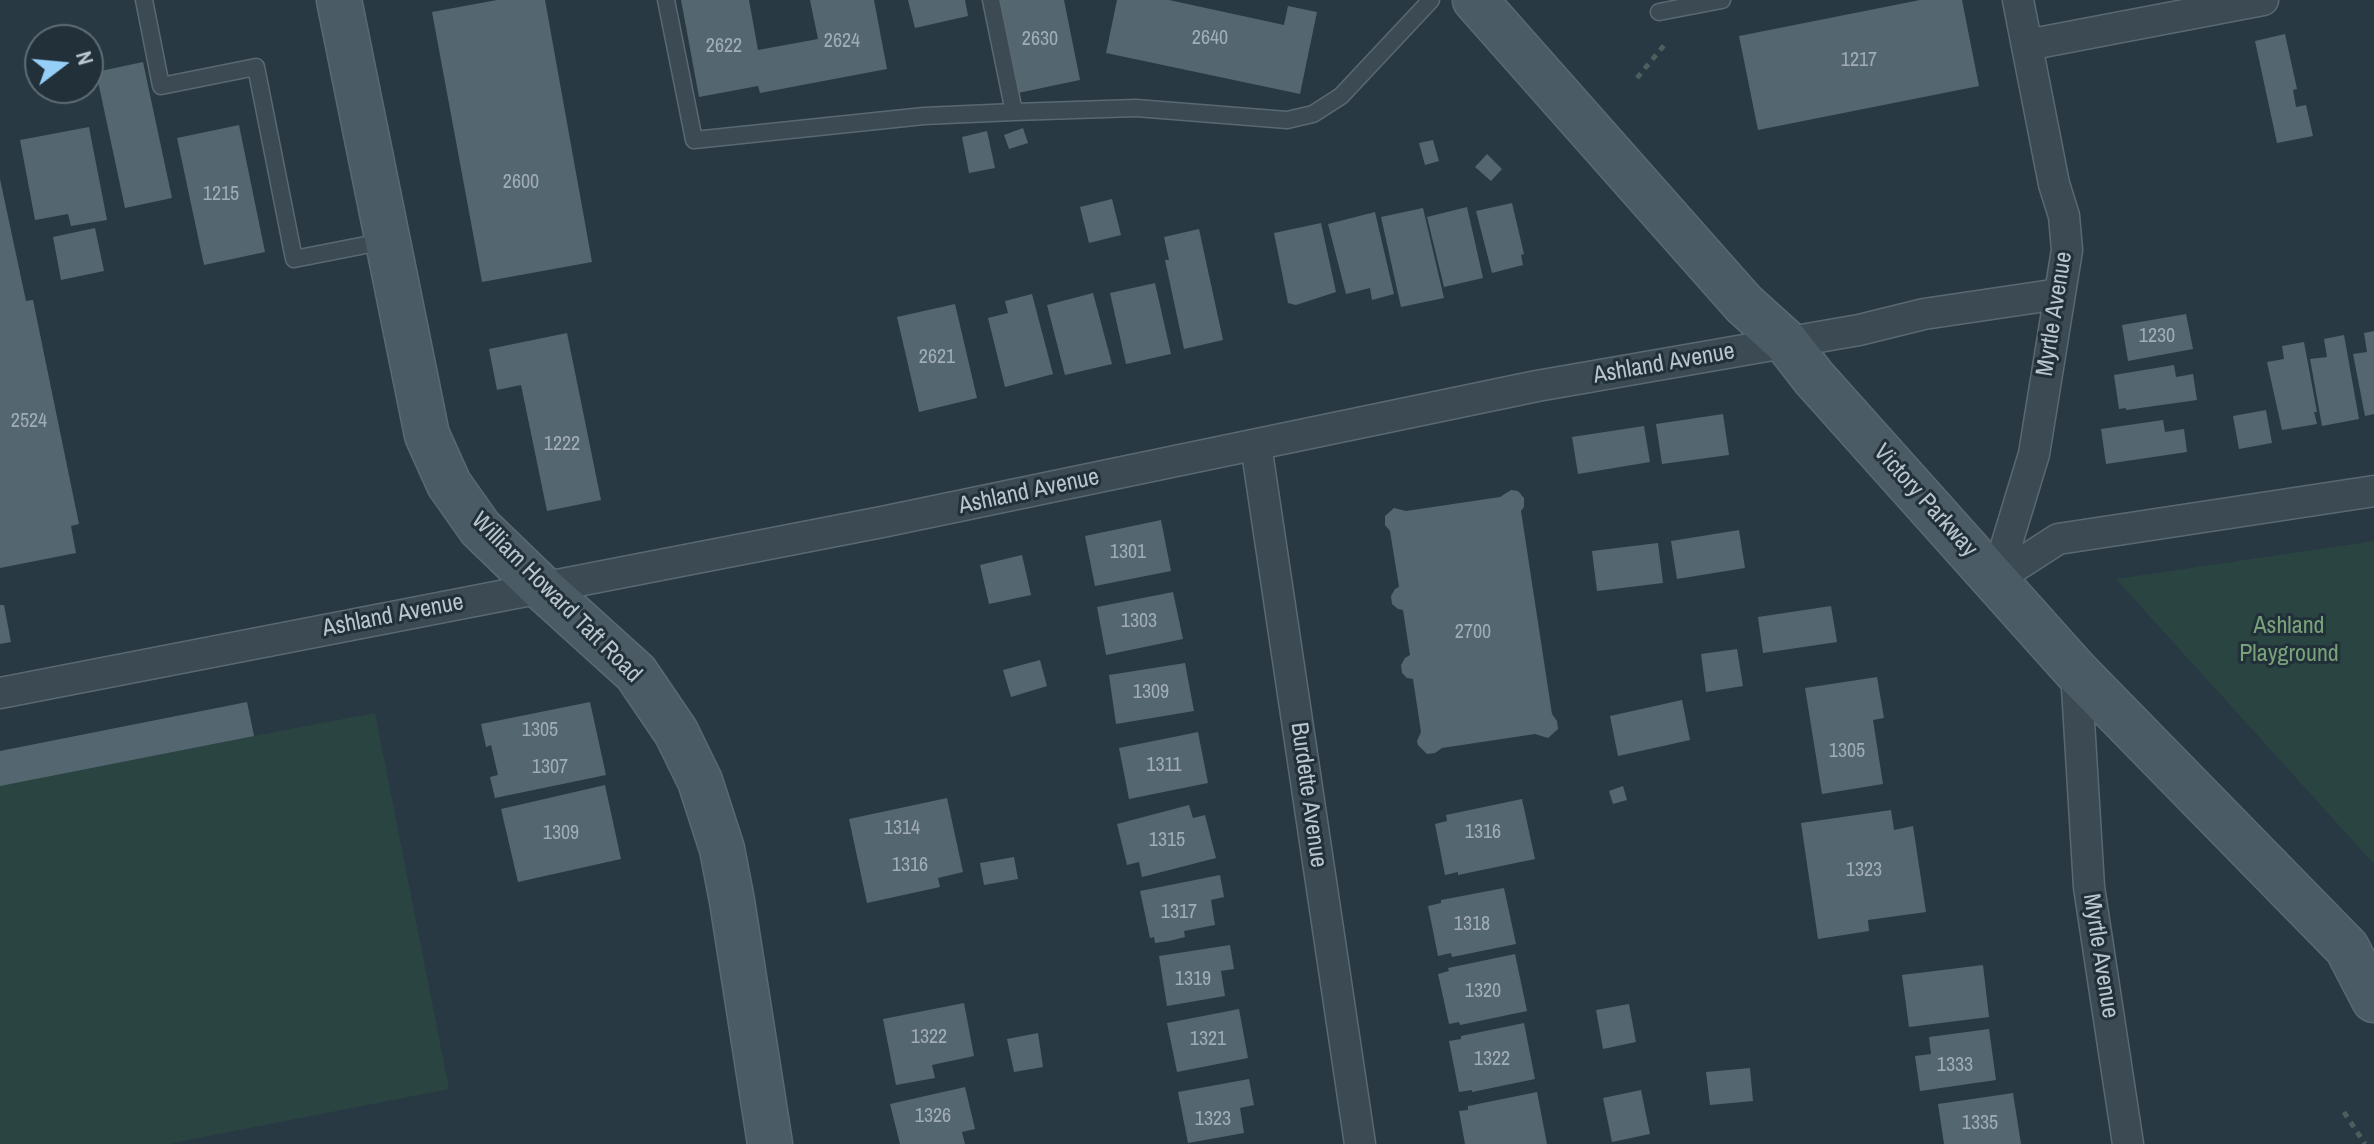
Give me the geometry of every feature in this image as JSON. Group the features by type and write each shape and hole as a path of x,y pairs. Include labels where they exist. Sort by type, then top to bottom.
{"street":[{"name":"William Howard Taft Road","path":"339,0 427,435 449,484 480,528 636,673 676,732 700,781 722,849 770,1144"},
{"name":"Myrtle Avenue","path":"1996,579 2034,454 2067,250 2064,216 2054,184 2018,0"},
{"path":"2027,45 2263,0"},
{"name":"Victory Parkway","path":"1484,6 1744,304 1786,342 1814,378 2076,671 2347,948 2374,1000"},
{"name":"Ashland Avenue","path":"0,693 898,519 1537,386 1859,330 1924,314 2059,294"},
{"name":"Burdette Avenue","path":"1256,445 1360,1144"},
{"path":"1996,579 2058,539 2374,491"},
{"name":"Myrtle Avenue","path":"2076,671 2089,887 2128,1144"}],"lane":[{"path":"144,0 161,86 256,67 294,259 386,241"},
{"path":"666,0 694,140 924,116 1014,112 1136,108 1287,120 1313,114 1341,96 1431,0"},
{"path":"991,0 1014,112"},
{"path":"1659,12 1722,0"}],"path":[{"path":"1637,78 1666,43"},
{"path":"2344,1112 2365,1144"}],"green space":[{"name":"Ashland Playground","path":"2374,541 2374,864 2116,579"},
{"path":"247,702 254,736 375,713 449,1089 168,1144 0,1144 0,751"}],"building":[{"path":"497,0 545,0 592,262 482,282 432,12"},
{"path":"681,0 749,0 758,50 818,39 810,0 874,0 887,69 760,93 758,86 699,97"},
{"path":"908,0 965,0 968,16 915,28"},
{"path":"999,0 1064,0 1080,80 1018,93"},
{"path":"1117,0 1169,0 1284,25 1288,6 1317,12 1300,94 1106,53"},
{"path":"1920,0 1962,0 1979,86 1758,130 1739,36"},
{"path":"2285,34 2297,89 2293,90 2296,107 2306,105 2313,136 2277,143 2255,41"},
{"path":"143,62 172,198 125,208 103,104 104,70"},
{"path":"239,125 265,252 204,265 177,138"},
{"path":"89,127 107,220 71,226 68,214 35,220 20,140"},
{"path":"1023,128 1028,143 1009,149 1004,135"},
{"path":"987,131 995,168 969,173 962,137"},
{"path":"1433,140 1439,161 1425,165 1419,143"},
{"path":"1487,154 1502,169 1491,181 1475,167"},
{"path":"0,179 26,301 33,300 79,524 71,526 76,553 0,568"},
{"path":"1112,199 1121,235 1089,243 1080,207"},
{"path":"1512,203 1524,254 1521,255 1523,265 1492,273 1476,211"},
{"path":"1467,207 1483,278 1444,287 1427,217"},
{"path":"1423,208 1444,298 1401,307 1381,217"},
{"path":"1375,212 1394,294 1372,300 1370,288 1346,294 1328,224"},
{"path":"1321,223 1336,292 1296,305 1288,303 1274,233"},
{"path":"95,228 104,271 61,280 53,237"},
{"path":"1199,229 1223,340 1184,349 1165,260 1169,260 1164,237"},
{"path":"1155,283 1171,354 1126,364 1110,293"},
{"path":"1093,293 1112,364 1065,375 1047,305"},
{"path":"1032,294 1053,374 1005,387 988,318 1008,313 1005,301"},
{"path":"955,304 977,398 919,412 897,317"},
{"path":"2186,314 2193,349 2128,361 2122,325"},
{"path":"2374,331 2374,414 2365,416 2353,354 2367,352 2364,333"},
{"path":"567,333 601,500 547,511 521,385 497,390 489,349"},
{"path":"2344,335 2359,419 2322,426 2310,359 2327,357 2324,339"},
{"path":"2304,342 2317,424 2282,430 2267,362 2284,359 2282,346"},
{"path":"2174,365 2176,377 2193,374 2197,400 2119,409 2114,375"},
{"path":"2266,410 2272,443 2239,449 2233,416"},
{"path":"1723,414 1729,455 1662,464 1656,424"},
{"path":"2163,420 2165,432 2184,429 2187,452 2106,464 2101,429"},
{"path":"1644,426 1650,462 1578,474 1572,437"},
{"path":"1511,490 1518,491 1524,498 1521,511 1552,714 1558,729 1548,738 1535,734 1442,748 1427,754 1417,741 1421,732 1413,679 1402,673 1401,665 1410,655 1403,610 1392,604 1391,596 1399,587 1385,516 1394,508 1406,511 1500,497"},
{"path":"1161,520 1171,571 1095,586 1085,536"},
{"path":"1739,530 1745,568 1677,579 1671,541"},
{"path":"1658,543 1663,583 1597,591 1592,551"},
{"path":"1022,555 1031,595 989,604 980,565"},
{"path":"1173,592 1183,639 1106,655 1097,607"},
{"path":"0,605 4,605 11,642 0,644"},
{"path":"1831,606 1837,642 1763,653 1758,617"},
{"path":"1737,649 1743,686 1706,692 1701,654"},
{"path":"1040,660 1047,686 1011,697 1003,670"},
{"path":"1185,663 1194,711 1116,724 1109,675"},
{"path":"1877,677 1884,718 1873,720 1883,784 1822,794 1805,688"},
{"path":"1682,700 1690,740 1618,756 1610,716"},
{"path":"247,702 254,736 0,786 0,751"},
{"path":"590,702 606,775 495,798 490,777 498,775 491,745 486,747 481,724"},
{"path":"1198,732 1208,783 1129,799 1119,748"},
{"path":"605,785 621,859 518,882 501,809"},
{"path":"1623,786 1627,800 1613,804 1609,791"},
{"path":"947,798 963,872 938,878 940,887 867,903 849,819"},
{"path":"1522,799 1535,859 1445,875 1435,824 1447,821 1446,815"},
{"path":"1189,805 1193,818 1205,815 1216,858 1142,877 1139,862 1127,865 1117,824"},
{"path":"1891,810 1894,830 1913,826 1926,912 1868,920 1869,931 1818,939 1801,823"},
{"path":"1014,857 1018,879 984,885 980,863"},
{"path":"1220,875 1224,897 1211,900 1215,925 1184,931 1185,937 1169,941 1155,943 1154,937 1150,938 1140,891"},
{"path":"1504,888 1516,944 1452,957 1451,953 1438,956 1428,906 1441,903 1441,900"},
{"path":"1230,945 1234,969 1221,971 1225,996 1167,1006 1159,956"},
{"path":"1515,954 1527,1011 1460,1025 1459,1022 1449,1024 1438,974 1449,971 1448,968"},
{"path":"1983,965 1989,1017 1909,1027 1902,975"},
{"path":"964,1003 974,1056 932,1065 935,1078 896,1085 883,1019"},
{"path":"1629,1004 1636,1042 1603,1049 1596,1010"},
{"path":"1239,1009 1248,1058 1177,1072 1167,1023"},
{"path":"1524,1023 1535,1079 1459,1092 1449,1041"},
{"path":"1989,1029 1996,1080 1920,1091 1915,1056 1931,1054 1929,1037"},
{"path":"1038,1033 1043,1067 1014,1072 1007,1039"},
{"path":"1750,1068 1753,1101 1710,1105 1706,1072"},
{"path":"1249,1079 1254,1105 1240,1108 1244,1133 1188,1143 1178,1092"},
{"path":"965,1087 975,1129 962,1132 965,1144 900,1144 890,1104"},
{"path":"1641,1090 1650,1134 1612,1142 1603,1098"},
{"path":"1537,1092 1547,1144 1465,1144 1459,1111 1468,1110 1468,1106"},
{"path":"2013,1093 2021,1144 1944,1144 1938,1104"}]}
